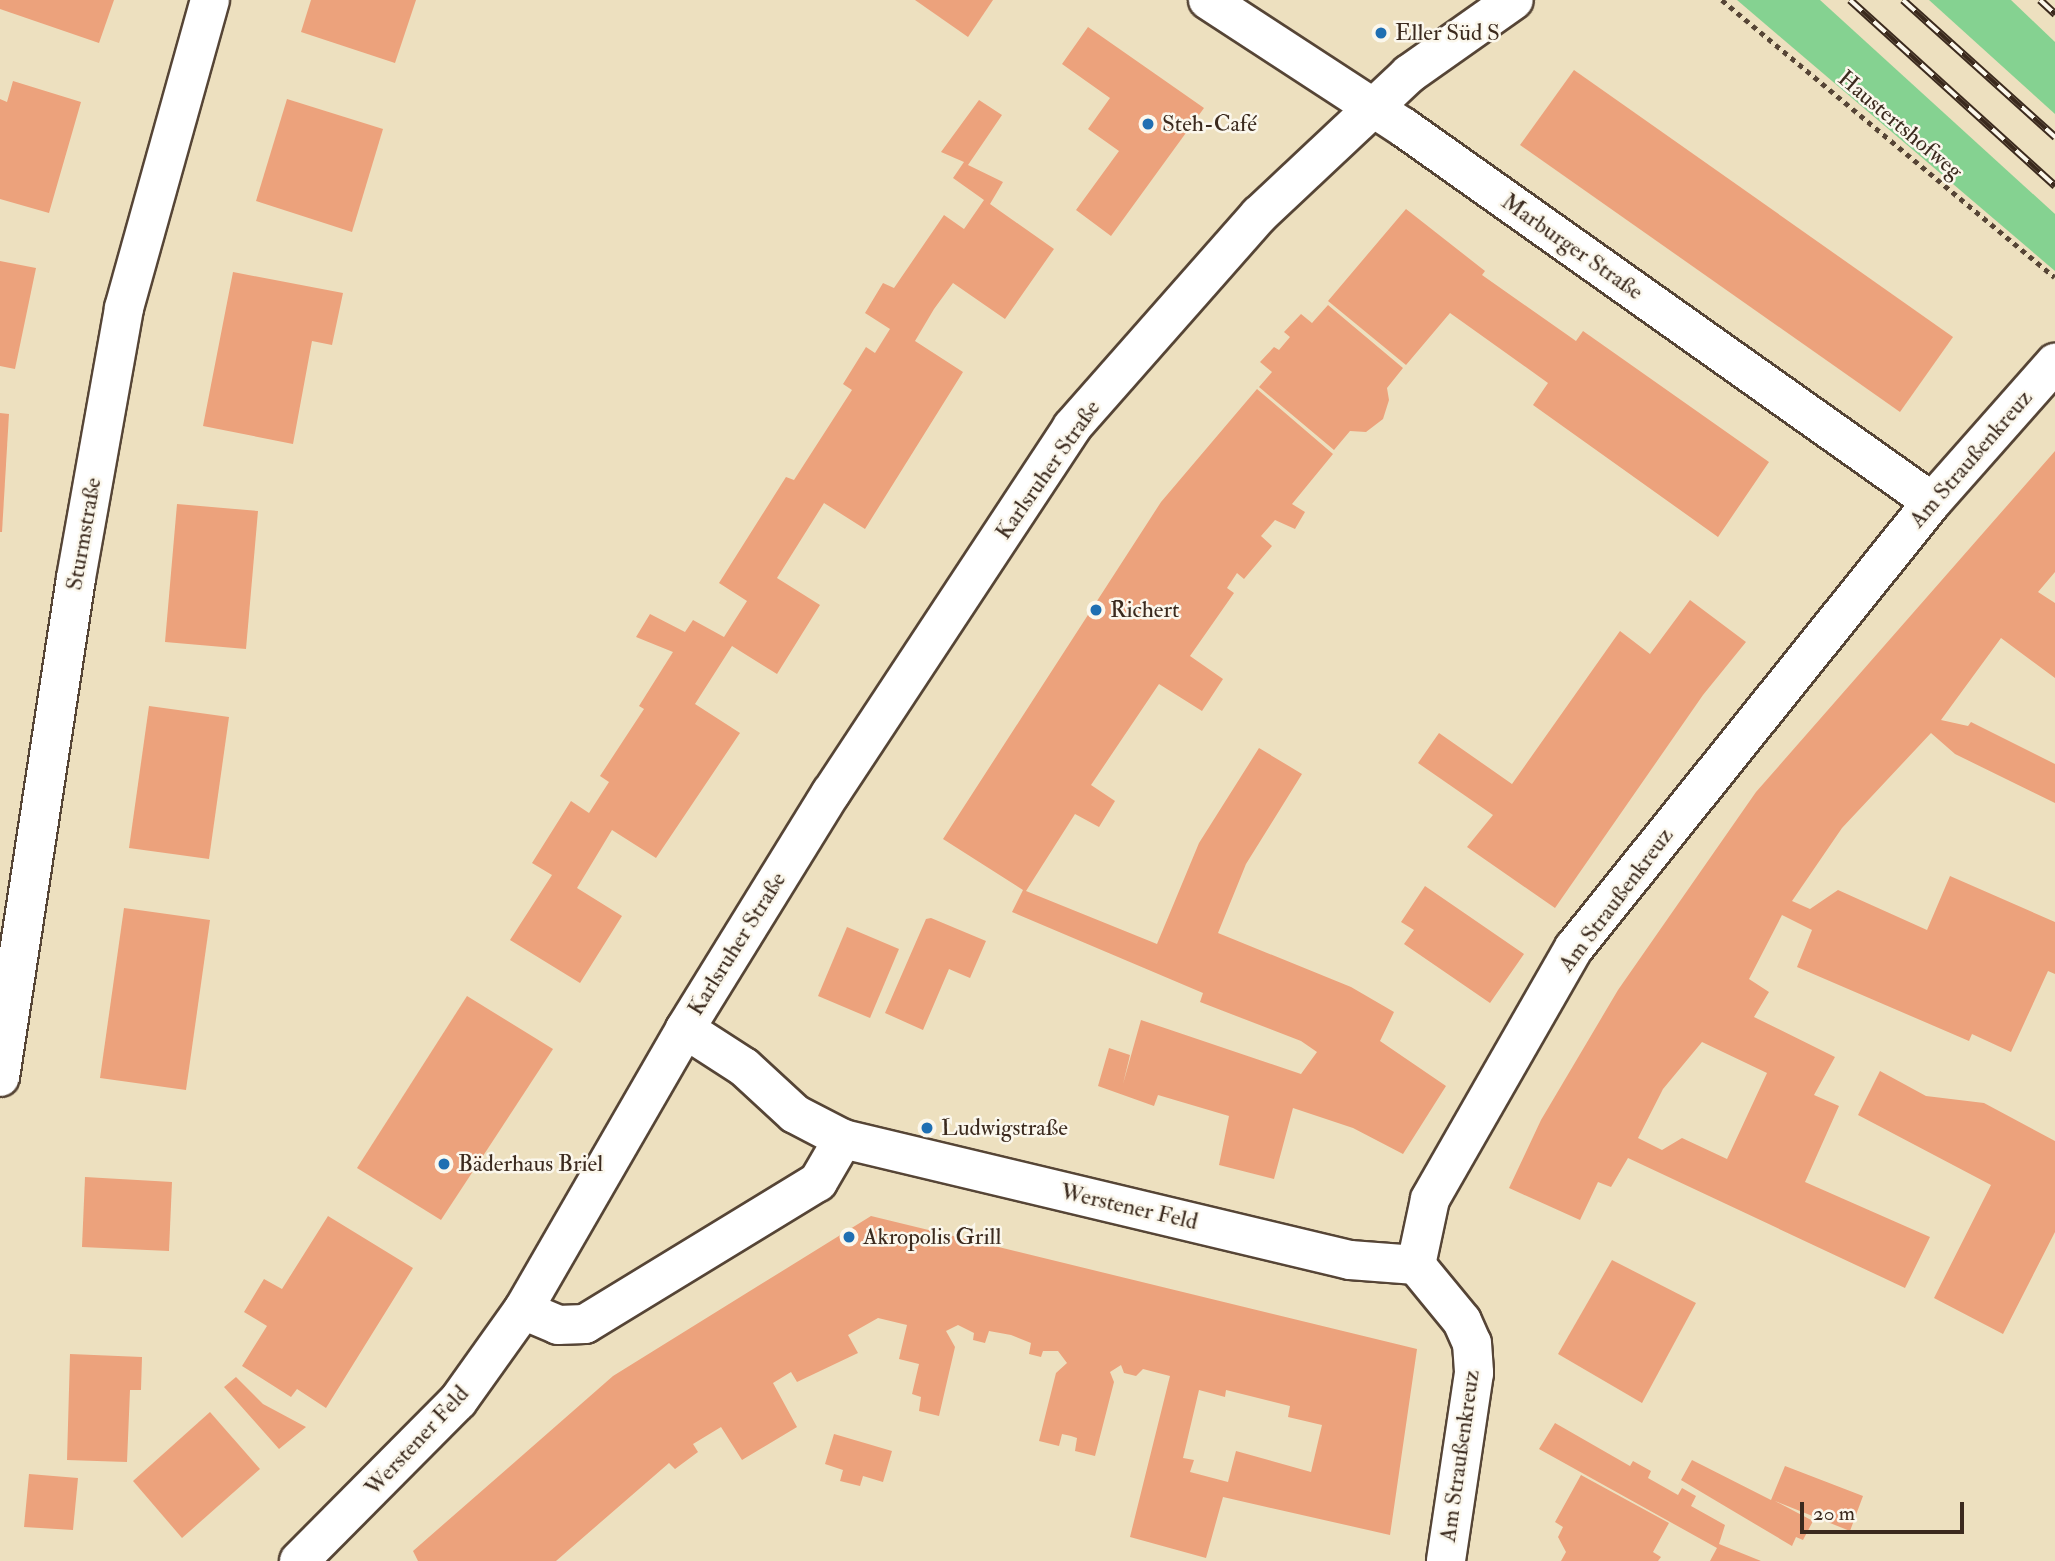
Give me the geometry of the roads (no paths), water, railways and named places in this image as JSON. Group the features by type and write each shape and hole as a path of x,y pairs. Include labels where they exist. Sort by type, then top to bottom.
{"street":[{"name":"Sturmstraße","path":"0,1077 76,578 124,308 210,0"},
{"name":"Marburger Straße","path":"1208,0 1369,109 1403,127 1932,502"},
{"name":"Karlsruher Straße","path":"685,1029 831,793 1072,427 1195,284 1369,109 1409,74 1514,0"},
{"name":"Am Straußenkreuz","path":"1446,1561 1474,1373 1472,1343 1462,1321 1416,1265 1430,1199 1574,948 1932,502 2055,363"},
{"name":"Werstener Feld","path":"299,1561 458,1401 523,1310 685,1029 744,1067 795,1114 843,1139 1350,1260 1416,1265"},
{"path":"523,1310 558,1325 585,1324 817,1181 843,1139"}],"railway":[{"path":"1850,0 2055,186"},
{"path":"1903,0 2055,137"},
{"path":"2040,0 2055,14"}],"place":[{"name":"Eller Süd S","path":"1381,33"},
{"name":"Steh-Café","path":"1148,124"},
{"name":"Richert","path":"1096,610"},
{"name":"Ludwigstraße","path":"927,1128"},
{"name":"Bäderhaus Briel","path":"444,1164"},
{"name":"Akropolis Grill","path":"849,1237"}]}
